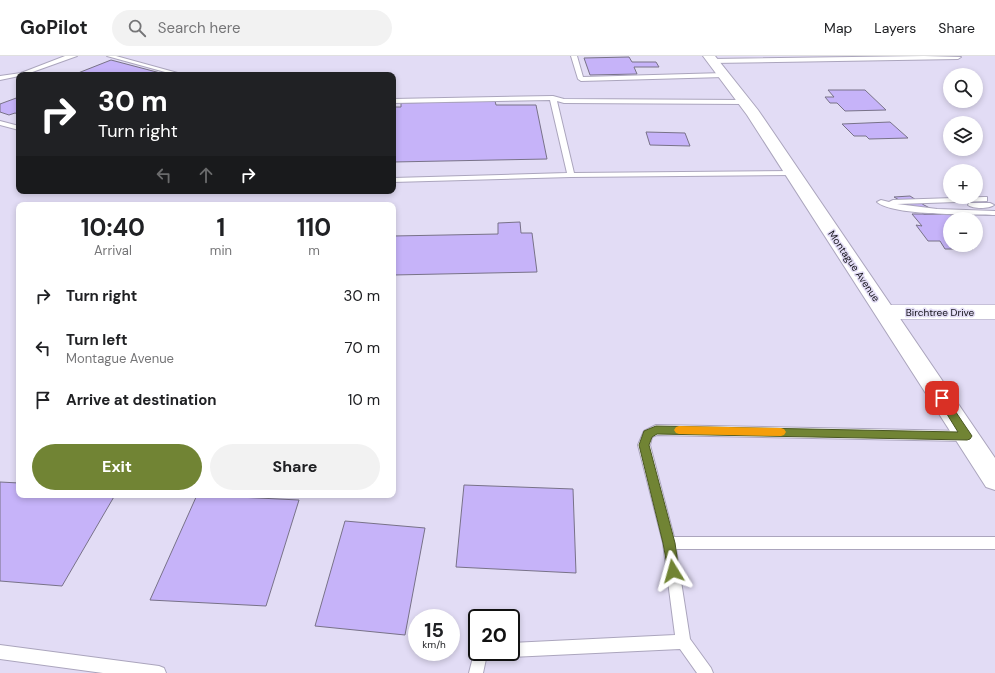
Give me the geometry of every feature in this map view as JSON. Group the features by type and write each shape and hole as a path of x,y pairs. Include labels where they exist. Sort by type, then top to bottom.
{"main road":[{"name":"Montague Avenue","path":"715,64 744,102 793,173 995,480"}],"street":[{"name":"Birchtree Drive","path":"885,312 995,312"}],"lane":[{"path":"27,72 67,57 74,56"},
{"path":"110,56 171,72"},
{"path":"574,56 581,78 715,64 907,57 958,57 956,56"},
{"path":"0,78 16,75"},
{"path":"553,98 571,175"},
{"path":"396,101 553,98 564,100 744,102"},
{"path":"0,123 16,127"},
{"path":"396,180 571,175 793,173"},
{"path":"881,202 943,198"},
{"path":"881,202 943,200"},
{"path":"881,202 908,205"},
{"path":"881,202 900,208 917,210 995,213"},
{"path":"924,205 990,205"},
{"path":"706,673 683,642 669,543 644,445 648,434 656,430 967,436"},
{"path":"669,543 995,543"},
{"path":"520,650 683,642"},
{"path":"0,652 116,670 158,673"},
{"path":"476,673 479,661"}],"building":[{"path":"629,57 632,62 656,62 659,67 634,67 637,74 590,75 584,58"},
{"path":"111,60 157,72 81,72"},
{"path":"828,90 865,90 886,110 845,111 837,103 830,103 825,97 834,97"},
{"path":"16,98 16,113 9,115 0,112 0,104"},
{"path":"495,101 496,105 536,105 547,159 396,162 396,107 401,107 401,103"},
{"path":"890,122 908,138 869,139 866,136 854,136 842,124"},
{"path":"646,132 685,133 690,146 650,145"},
{"path":"910,196 941,214 924,214 894,197"},
{"path":"912,214 943,214 943,246 940,241 928,241 916,225 922,226"},
{"path":"520,222 521,233 532,233 537,272 396,275 396,236 498,234 498,223"},
{"path":"0,482 16,483 16,498 113,498 62,586 0,581"},
{"path":"464,485 573,489 576,573 456,567"},
{"path":"196,498 258,498 299,500 266,606 150,600"},
{"path":"345,521 425,528 410,609 408,609 405,635 315,626"}],"slow traffic":[{"path":"679,430 781,432"}],"route":[{"path":"673,571 669,543 644,445 648,434 656,430 967,436 942,398"}]}
